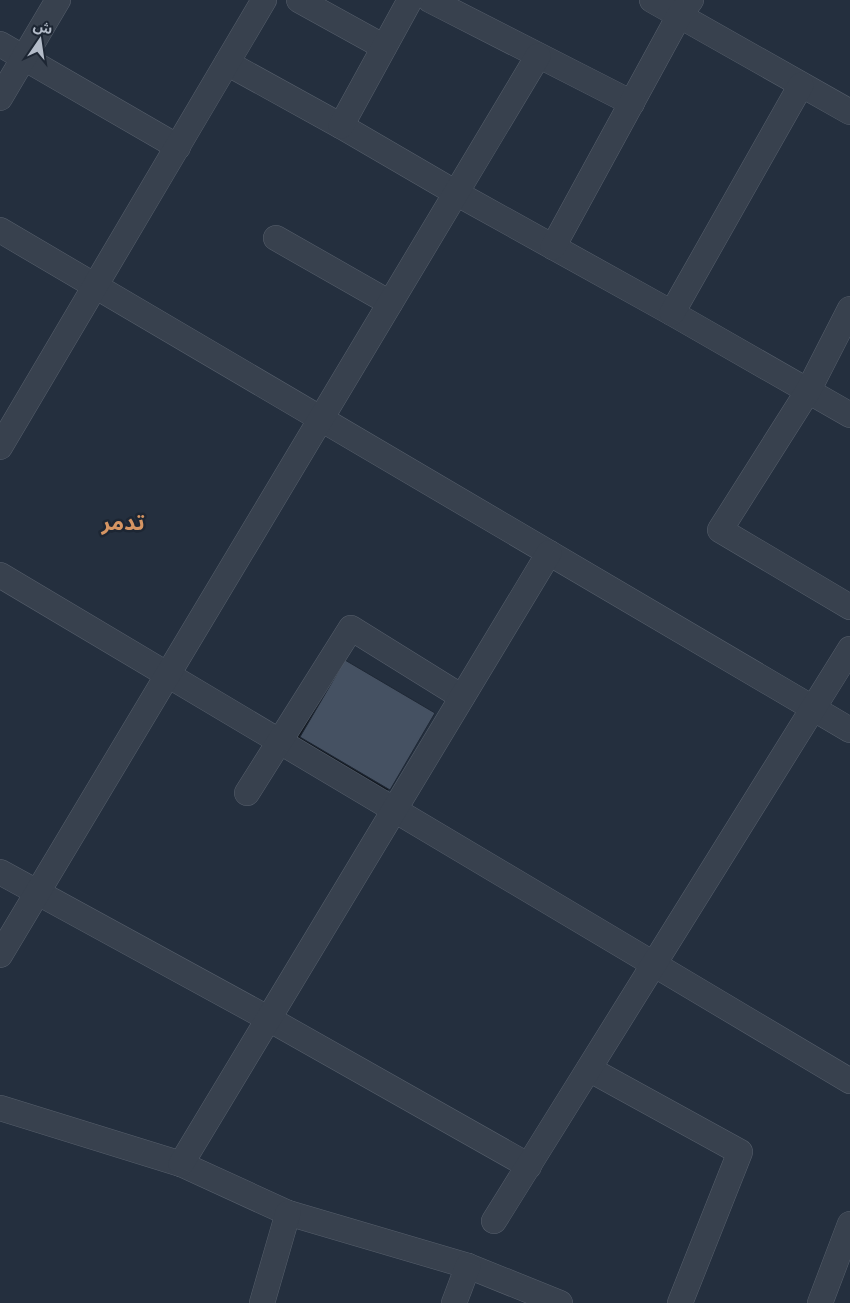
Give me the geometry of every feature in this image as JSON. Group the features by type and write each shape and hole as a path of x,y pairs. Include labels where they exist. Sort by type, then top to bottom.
{"street":[{"path":"0,98 58,0"},
{"path":"0,448 264,0"},
{"path":"300,0 384,47"},
{"path":"342,126 410,0"},
{"path":"430,0 632,103"},
{"path":"652,0 685,8 801,85 850,112"},
{"path":"553,247 685,8"},
{"path":"0,44 178,146"},
{"path":"0,954 538,56"},
{"path":"227,63 342,126 456,193 850,415"},
{"path":"672,314 801,85"},
{"path":"0,230 850,730"},
{"path":"276,238 390,303"},
{"path":"850,309 808,391 720,530 850,607"},
{"path":"181,1164 549,553"},
{"path":"0,575 850,1081"},
{"path":"247,794 351,628 462,697"},
{"path":"494,1221 850,649"},
{"path":"0,872 268,1019 529,1166"},
{"path":"589,1069 740,1152 680,1303"},
{"path":"0,1108 181,1164 288,1213 468,1266 560,1303"},
{"path":"262,1303 288,1213"},
{"path":"820,1303 842,1270 850,1224"},
{"path":"454,1303 468,1266"}],"building":[{"path":"345,660 435,713 390,790 300,737"}],"district":[{"name":"تدمر","path":"123,522"}]}
